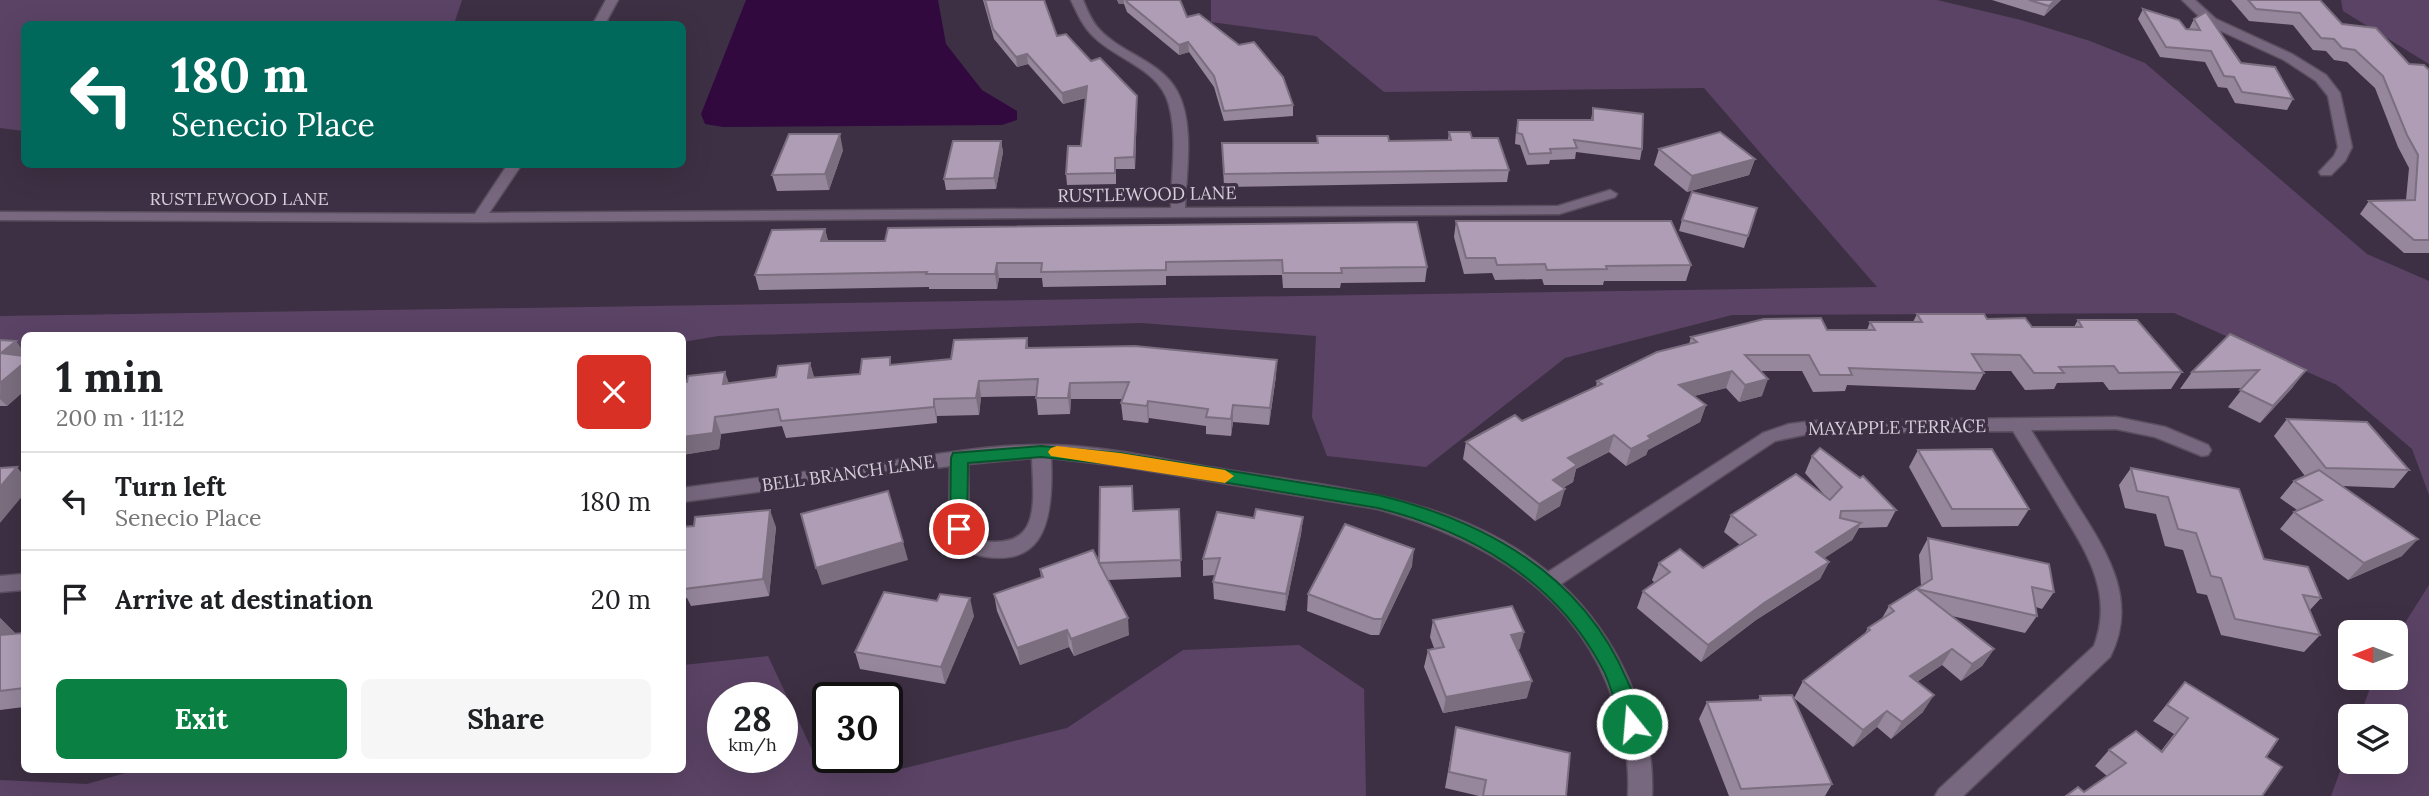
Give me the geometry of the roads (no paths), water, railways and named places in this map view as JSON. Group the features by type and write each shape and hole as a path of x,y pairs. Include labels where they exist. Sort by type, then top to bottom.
{"street":[{"path":"601,21 612,0"},
{"path":"1077,0 1086,19 1098,34 1149,69 1165,84 1175,102 1178,213"},
{"path":"2188,0 2212,22 2288,57 2322,78 2335,96 2345,147 2340,158 2326,172"},
{"path":"479,218 512,168"},
{"name":"RUSTLEWOOD LANE","path":"0,216 683,218 1559,210 1610,194"},
{"name":"MAYAPPLE TERRACE","path":"1547,583 1769,437 1789,430 1813,427 2116,423 2182,439 2202,450"},
{"path":"1947,796 2103,652 2111,632 2114,612 2109,580 2100,558 2018,424"},
{"path":"959,458 959,529 970,546 989,551 1010,550 1031,540 1040,524 1043,498 1041,452"},
{"name":"BELL BRANCH LANE","path":"686,494 959,458 1041,452 1120,459 1418,511 1476,535 1512,556 1547,583 1588,628 1611,664 1627,704 1637,745 1640,796"},
{"path":"0,584 21,582"}]}
